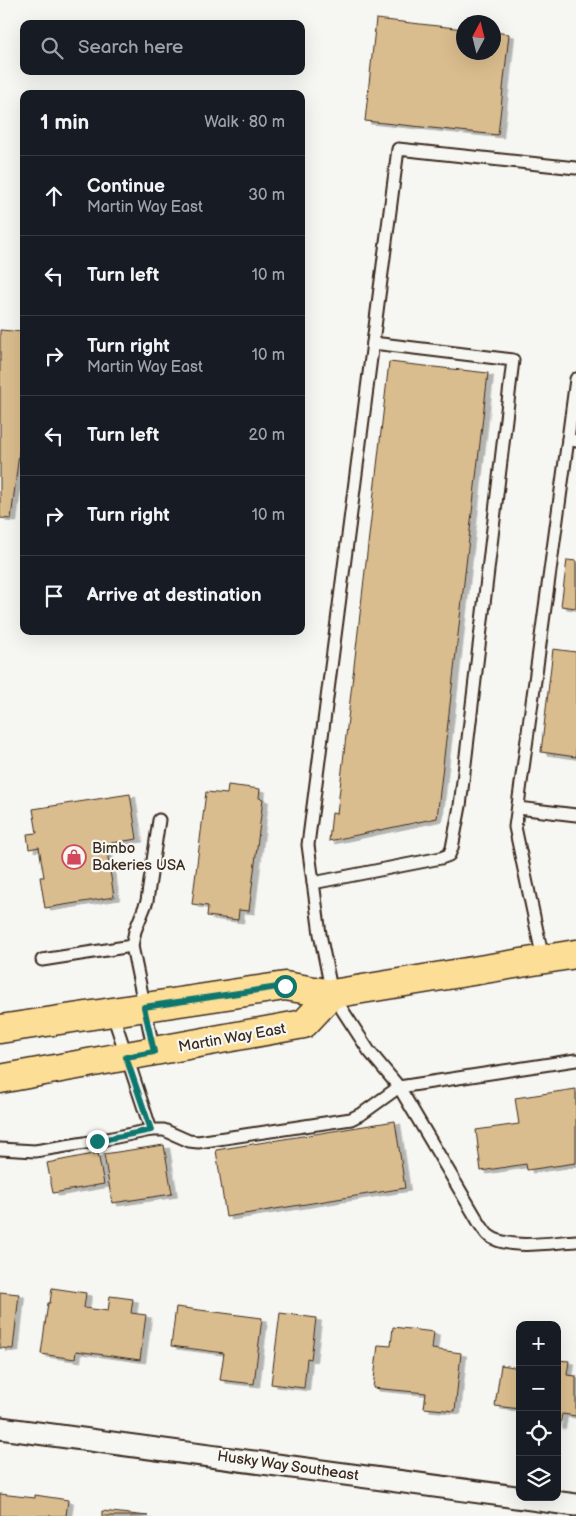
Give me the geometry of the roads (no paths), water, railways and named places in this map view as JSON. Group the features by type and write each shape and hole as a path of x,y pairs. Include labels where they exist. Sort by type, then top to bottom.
{"main road":[{"path":"0,1029 285,986 332,994 576,954"},
{"name":"Martin Way East","path":"0,1079 304,1024 332,994"}],"street":[{"name":"Husky Way Southeast","path":"0,1428 576,1505"}],"lane":[{"path":"576,168 398,149 308,845 320,934 332,994 370,1051 399,1087 481,1226 489,1235 505,1242 519,1244 576,1241"},
{"path":"313,883 441,858 449,855 452,848 462,796 513,360 373,343"},
{"path":"543,959 515,827 572,440 576,379"},
{"path":"518,808 576,815"},
{"path":"154,1052 132,946 135,931 147,901 159,820"},
{"path":"42,960 132,946"},
{"path":"112,1011 151,1130"},
{"path":"0,1149 35,1151 151,1130 164,1130 189,1141 198,1142 351,1119 363,1113 399,1087 576,1060"}],"place":[{"name":"Bimbo Bakeries USA","path":"74,857"}]}
